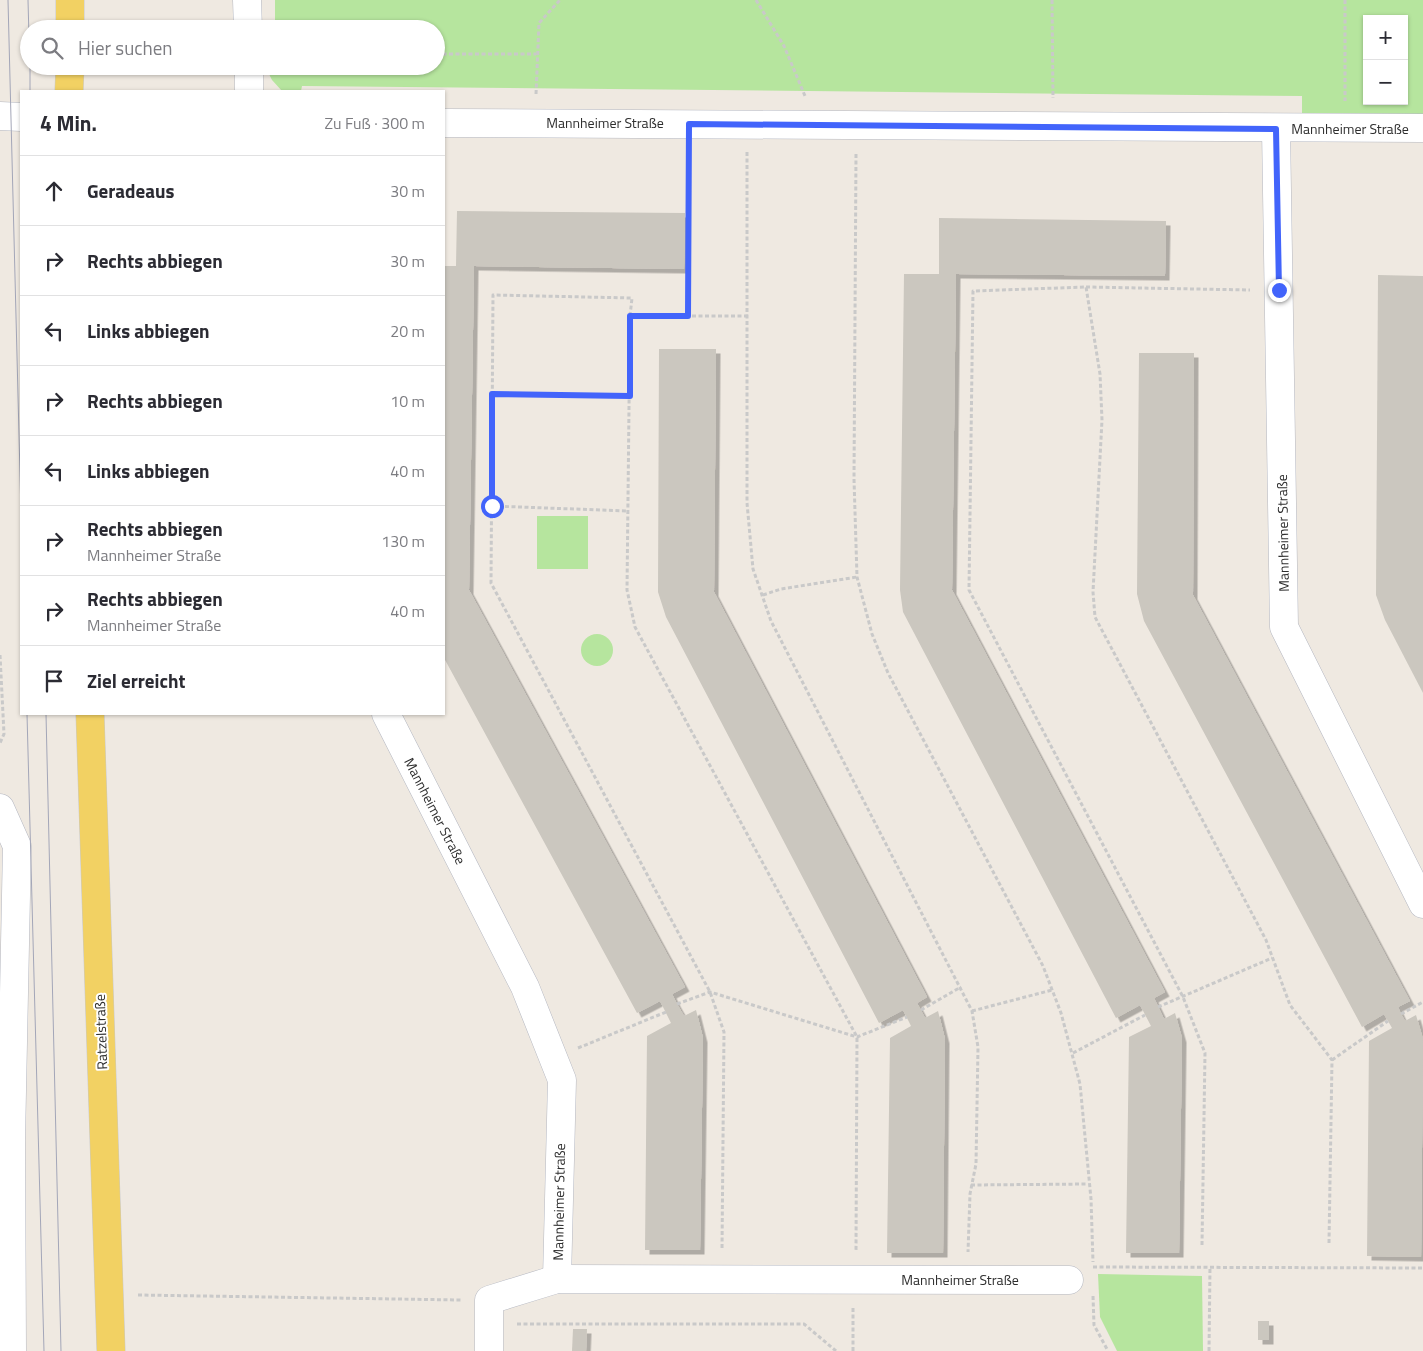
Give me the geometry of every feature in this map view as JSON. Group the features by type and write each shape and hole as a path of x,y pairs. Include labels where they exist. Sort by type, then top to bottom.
{"main road":[{"path":"70,0 70,20"},
{"path":"70,75 70,90"},
{"name":"Ratzelstraße","path":"90,715 111,1351"}],"street":[{"path":"247,0 248,20"},
{"path":"249,75 249,90"},
{"path":"0,116 20,117"},
{"name":"Mannheimer Straße","path":"445,123 817,124 856,126 1276,129 1423,128"},
{"name":"Mannheimer Straße","path":"1276,129 1284,627 1423,904"},
{"name":"Mannheimer Straße","path":"387,715 525,987 562,1080 557,1279 1069,1280"},
{"path":"0,808 17,846 11,1140 12,1351"},
{"path":"489,1351 489,1312 557,1279"}],"path":[{"path":"536,122 536,54 539,23 560,0"},
{"path":"756,0 784,46 817,124"},
{"path":"1052,0 1053,126"},
{"path":"1345,0 1346,129"},
{"path":"445,54 536,54"},
{"path":"688,316 689,124"},
{"path":"746,124 747,503 753,569 771,621 972,1011 978,1047 976,1164 971,1184 967,1280"},
{"path":"856,126 854,480 857,577 872,634 888,672 1043,966 1052,990 1073,1053 1082,1100 1088,1184 1091,1199 1093,1267"},
{"path":"1086,287 1100,374 1102,420 1093,592 1095,617 1266,940 1290,1005 1332,1060 1329,1243"},
{"path":"1202,1245 1205,1053 1183,997 969,590 974,291 1086,287 1279,290"},
{"path":"722,1250 724,1032 710,992 491,583 493,295 632,298 630,316 627,590 635,627 857,1037 856,1252"},
{"path":"630,316 748,316"},
{"path":"492,394 630,396"},
{"path":"492,506 628,511"},
{"path":"762,595 781,589 857,577"},
{"path":"0,655 4,734 0,743"},
{"path":"1158,1007 1272,958"},
{"path":"921,1010 961,987"},
{"path":"972,1011 1052,990"},
{"path":"677,1004 710,992 857,1037 907,1017"},
{"path":"1401,1014 1423,1002"},
{"path":"554,1058 666,1012"},
{"path":"1073,1053 1145,1015"},
{"path":"1332,1060 1388,1021"},
{"path":"971,1184 1088,1184"},
{"path":"1069,1280 1069,1268 1093,1267 1423,1268"},
{"path":"1209,1351 1210,1267"},
{"path":"853,1351 854,1280"},
{"path":"110,1294 489,1312 804,1324 836,1351"},
{"path":"1094,1325 1108,1351"}],"green space":[{"path":"275,0 1423,0 1423,117 1302,116 1302,96 302,86 301,90 281,90 270,75 445,75 445,20 275,20"},
{"path":"537,516 588,516 588,569 537,569"},
{"path":"597,634 603,635 608,639 612,644 612,656 608,661 603,665 597,666 591,665 586,661 582,656 581,650 582,644 586,639 591,635"},
{"path":"1098,1274 1202,1276 1203,1351 1117,1351 1100,1317"}],"building":[{"path":"457,211 685,213 684,269 474,266 469,590 685,987 672,994 677,1004 684,1016 696,1010 703,1038 700,1250 645,1250 647,1036 671,1023 660,1001 637,1013 445,660 445,266 456,266"},
{"path":"939,218 1166,221 1165,276 956,274 952,590 1165,992 1154,998 1164,1019 1175,1013 1182,1038 1179,1253 1126,1253 1129,1037 1151,1026 1140,1005 1116,1018 903,612 900,590 904,274 939,274"},
{"path":"1378,275 1423,276 1423,693 1385,620 1376,595"},
{"path":"659,349 716,349 714,592 927,997 917,1003 925,1018 938,1011 945,1039 943,1253 887,1253 890,1038 911,1026 903,1010 879,1023 666,617 658,592"},
{"path":"1139,353 1194,353 1193,595 1410,1001 1398,1007 1401,1014 1405,1021 1416,1015 1423,1039 1421,1257 1367,1256 1369,1041 1392,1028 1384,1014 1362,1027 1144,621 1137,594"},
{"path":"1258,1321 1269,1321 1269,1340 1258,1340"},
{"path":"573,1329 587,1329 586,1351 572,1351"}],"tram line":[{"path":"8,0 20,474"},
{"path":"28,0 29,20"},
{"path":"30,75 30,90"},
{"path":"27,715 44,1351"},
{"path":"46,715 61,1351"}],"route":[{"path":"492,506 492,394 630,396 630,316 688,316 689,124 1276,129 1279,290"}]}
